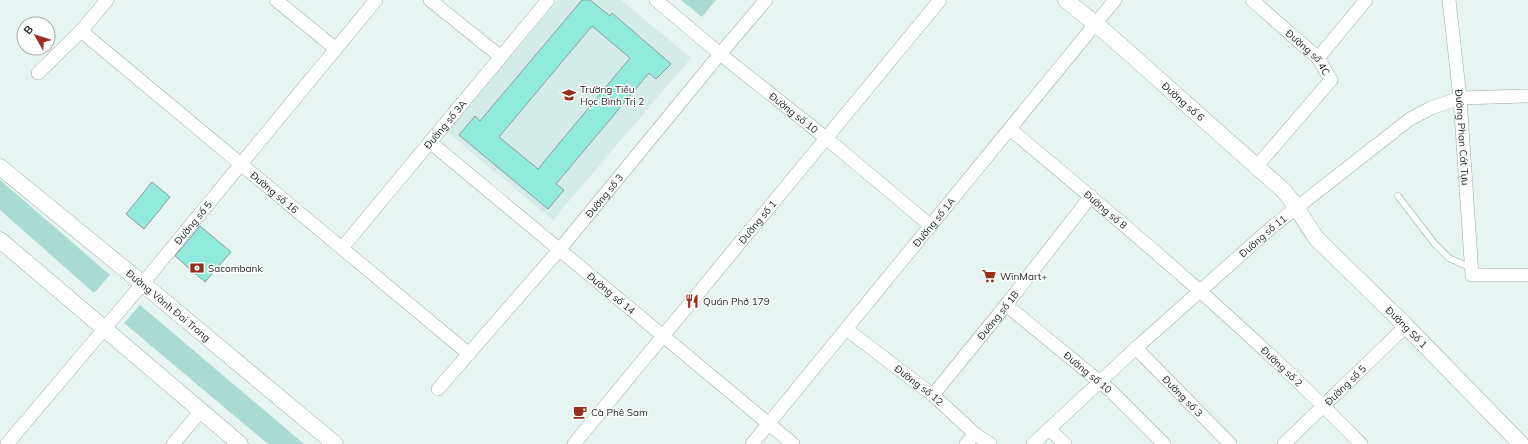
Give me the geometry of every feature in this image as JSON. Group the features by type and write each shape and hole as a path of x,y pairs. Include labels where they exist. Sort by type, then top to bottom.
{"street":[{"path":"38,73 81,31 107,0"},
{"path":"276,0 336,49"},
{"name":"Đường số 5","path":"5,441 142,283 376,0"},
{"path":"430,0 501,57"},
{"name":"Đường số 3A","path":"342,248 548,0"},
{"name":"Đường số 10","path":"656,0 720,54 826,138 931,226"},
{"name":"Đường số 3","path":"438,389 560,249 766,0"},
{"name":"Đường số 1","path":"574,444 940,0"},
{"name":"Đường số 6","path":"1066,0 1096,24 1257,166 1283,190 1297,207"},
{"name":"Đường số 1A","path":"752,444 1115,0"},
{"path":"1318,58 1366,0"},
{"name":"Đường Phan Cát Tựu","path":"1449,0 1460,98 1472,272"},
{"name":"Đường số 4C","path":"1254,1 1318,58 1331,80 1257,166"},
{"name":"Đường số 16","path":"81,31 469,354"},
{"name":"Đường số 11","path":"1033,444 1136,348 1297,207 1410,119 1431,108 1460,98 1528,96"},
{"name":"Đường số 8","path":"1010,129 1091,196 1201,291"},
{"name":"Đường số 14","path":"430,142 793,444"},
{"name":"Đường Vành Đai Trong","path":"0,167 335,444"},
{"name":"Đường số 1B","path":"933,395 1006,305 1091,196"},
{"name":"Đường Số 1","path":"1297,207 1317,239 1406,326 1521,444"},
{"path":"0,240 240,444"},
{"path":"1472,272 1528,275"},
{"name":"Đường số 2","path":"1201,291 1324,406 1361,444"},
{"name":"Đường số 10","path":"1006,305 1100,381 1164,444"},
{"name":"Đường số 5","path":"1284,444 1406,326"},
{"name":"Đường số 12","path":"846,328 933,395 975,434 990,444"},
{"name":"Đường số 3","path":"1136,348 1230,444"},
{"path":"174,444 201,411"},
{"path":"1049,429 1065,444"},
{"path":"966,444 975,434"}],"lane":[{"path":"1398,196 1434,243 1449,258 1472,272"}],"shaded area":[{"name":"Trường Tiểu Học Bình Trị 2","path":"558,0 621,0 691,58 553,220 447,132"}],"green space":[{"path":"681,0 716,0 702,17"},
{"path":"0,180 110,275 94,293 0,210"},
{"path":"140,305 304,444 268,444 124,323"}],"building":[{"path":"582,0 590,0 610,16 612,13 671,64 656,79 649,73 556,184 564,190 548,209 459,135 475,116 480,121","holes":["592,26 630,58 538,169 499,137"]},
{"path":"152,182 170,197 144,229 126,214"},
{"path":"200,226 231,252 205,282 175,256"}],"place":[{"name":"Trường Tiểu Học Bình Trị 2","path":"569,95"},
{"name":"Sacombank","path":"197,268"},
{"name":"WinMart+","path":"989,276"},
{"name":"Quán Phở 179","path":"692,301"},
{"name":"Cà Phê Sam","path":"580,412"}]}
